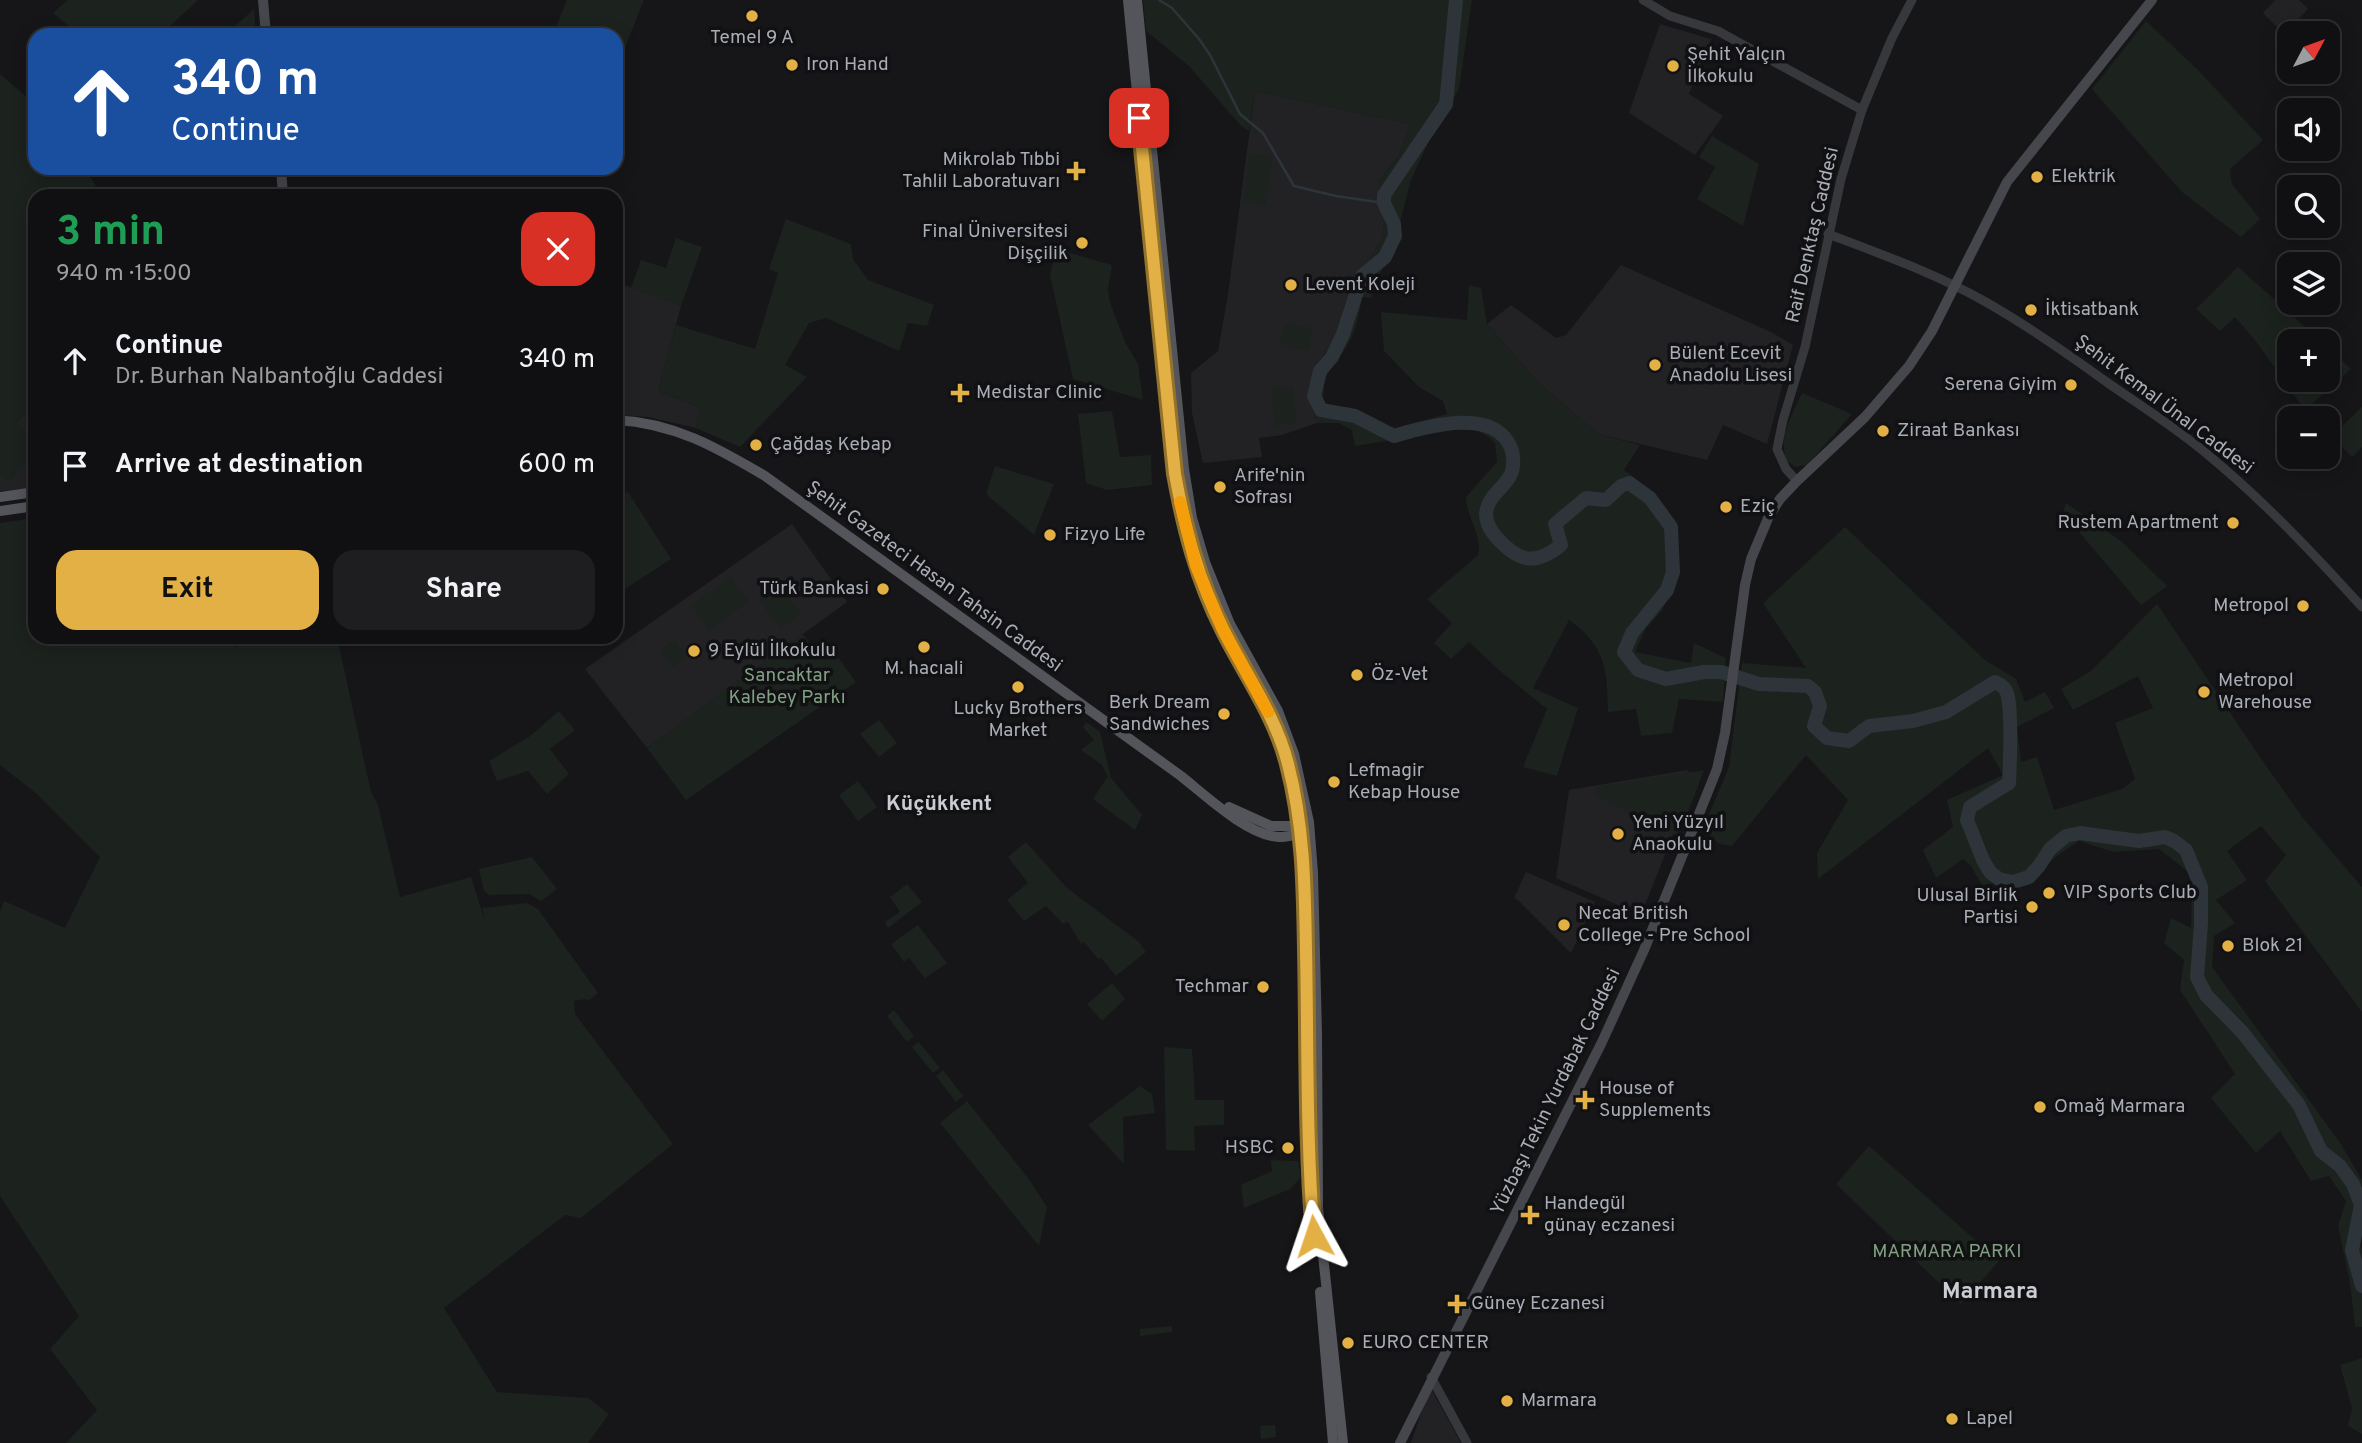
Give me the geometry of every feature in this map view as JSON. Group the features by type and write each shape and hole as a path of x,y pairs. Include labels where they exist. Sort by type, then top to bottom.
{"main road":[{"path":"263,0 265,28"},
{"path":"1128,0 1175,474 1184,520 1196,566 1223,630 1282,742 1305,828 1317,1034 1318,1209 1343,1443"},
{"path":"1137,0 1183,457 1192,518 1205,562 1230,624 1278,712 1289,738 1306,803 1304,864 1310,1188 1333,1443"},
{"name":"Yüzbaşı Tekin Yurdabak Caddesi","path":"1399,1443 1602,1042 1644,950 1717,769 1725,733 1751,559 1769,516 1797,481 1894,386 1932,331 2007,182 2152,0"},
{"name":"Şehit Gazeteci Hasan Tahsin Caddesi","path":"623,420 640,421 678,431 720,450 765,476 1221,809 1259,833 1279,837 1305,828"},
{"path":"0,497 28,493"},
{"path":"0,511 28,507"},
{"name":"Şehit Gazeteci Hasan Tahsin Caddesi","path":"1213,801 1271,826 1305,828"},
{"path":"1279,837 1297,851 1304,864"}],"street":[{"path":"1643,0 1659,11 1718,31 1862,110"},
{"name":"Raif Denktaş Caddesi","path":"1797,481 1786,469 1777,449 1783,420 1805,347 1841,178 1862,110 1892,38 1912,0"},
{"name":"Şehit Kemal Ünal Caddesi","path":"1828,234 1955,286 2039,334 2206,453 2292,531 2362,607"},
{"path":"1432,1377 1467,1443"}],"shaded area":[{"path":"2275,0 2299,0 2308,9 2296,21 2277,21 2277,27 2263,13"},
{"name":"Şehit Yalçın İlkokulu","path":"1660,24 1711,39 1689,94 1723,116 1695,155 1629,113"},
{"name":"Levent Koleji","path":"1255,91 1410,124 1399,156 1378,182 1378,195 1385,214 1382,239 1369,261 1355,275 1347,312 1338,334 1314,369 1310,402 1317,423 1282,435 1259,438 1262,457 1203,463 1192,413 1191,373 1218,351"},
{"name":"Bülent Ecevit Anadolu Lisesi","path":"1621,265 1773,333 1793,345 1767,444 1723,425 1707,460 1598,434 1540,384 1487,324 1511,305 1556,338 1566,335"},
{"path":"623,285 681,306 658,391 700,407 696,428 648,417 623,415"},
{"path":"28,408 28,489 0,491 0,442"},
{"name":"9 Eylül İlkokulu","path":"792,524 847,602 647,748 585,669"},
{"name":"Yeni Yüzyıl Anaokulu","path":"1687,770 1695,779 1641,915 1556,878 1569,790"},
{"name":"Necat British College - Pre School","path":"1526,872 1595,902 1571,953 1514,898"},
{"path":"1430,1387 1461,1443 1411,1443"}],"green space":[{"path":"68,0 198,0 170,26 174,28 71,28 53,13"},
{"path":"567,0 644,0 623,52 623,28 556,28"},
{"path":"1143,0 1472,0 1459,89 1428,143 1411,180 1399,226 1371,298 1362,297 1351,338 1326,377 1324,404 1331,410 1357,410 1379,424 1395,428 1447,414 1443,401 1419,387 1384,351 1381,312 1467,320 1469,285 1481,288 1487,324 1540,384 1598,434 1640,445 1624,470 1635,478 1674,520 1677,572 1662,611 1646,628 1635,652 1691,663 1694,643 1726,658 1723,702 1679,699 1672,733 1641,736 1636,709 1608,712 1607,684 1602,660 1591,639 1569,620 1533,688 1578,708 1557,776 1523,767 1547,709 1469,642 1451,659 1434,643 1452,623 1427,599 1478,555 1478,541 1466,497 1497,462 1495,443 1479,432 1460,429 1355,446 1352,430 1339,423 1317,423 1310,402 1314,369 1338,334 1347,312 1355,275 1369,261 1382,239 1385,214 1378,195 1378,182 1399,156 1410,124 1255,91 1249,131 1241,126 1189,66 1146,31"},
{"path":"254,9 255,28 233,28"},
{"path":"2146,21 2197,69 2263,140 2230,169 2232,184 2260,219 2241,237 2182,192 2092,89"},
{"path":"0,74 28,98 28,175 89,175 98,189 28,189 28,408 16,422 28,433 28,460 8,483 0,476"},
{"path":"1712,136 1759,164 1743,226 1697,199 1715,167 1699,157"},
{"path":"1249,153 1272,156 1266,205 1243,202"},
{"path":"786,219 851,244 853,259 868,280 934,305 927,326 908,323 899,351 826,318 809,323 785,365 807,377 740,447 696,428 700,407 658,391 676,325 755,349 778,273 769,269"},
{"path":"676,238 702,247 681,306 631,288 641,260 666,268"},
{"path":"1056,249 1112,265 1108,289 1110,303 1126,344 1138,364 1143,400 1073,379 1050,275"},
{"path":"2238,267 2277,302 2277,315 2292,315 2308,329 2277,329 2277,371 2235,317 2220,331 2196,309"},
{"path":"1284,323 1312,328 1308,350 1280,346"},
{"path":"2340,358 2351,369 2340,379"},
{"path":"1293,387 1296,423 1274,425 1272,388"},
{"path":"2292,392 2325,392 2309,406 2302,406"},
{"path":"1802,393 1852,414 1807,465 1795,467 1787,461 1784,445 1787,427"},
{"path":"2362,407 2362,447 2352,457 2340,444 2340,428"},
{"path":"1112,411 1120,457 1151,455 1152,485 1107,490 1086,483 1078,414"},
{"path":"995,466 1054,484 1034,535 986,494"},
{"path":"628,492 671,559 623,590 623,495"},
{"path":"2066,503 2121,541 2167,586 2141,605 2063,513"},
{"path":"28,519 28,644 229,644 236,647 241,644 339,644 371,792 378,805 400,897 471,877 485,921 482,908 527,903 538,909 598,993 588,1001 574,1001 575,1014 673,1144 581,1218 565,1215 444,1308 497,1392 588,1398 609,1414 588,1443 66,1443 97,1410 50,1349 79,1316 0,1196 0,912 4,901 65,928 100,857 38,795 0,765 0,523"},
{"path":"1845,527 1985,660 2016,679 2025,702 2045,692 2054,708 2017,727 2021,762 2037,757 2054,810 2122,789 2135,779 2115,723 2153,708 2138,676 2073,710 2061,689 2091,671 2157,604 2303,818 2362,887 2362,1012 2265,881 2286,855 2261,826 2227,851 2247,880 2216,900 2235,923 2214,936 2212,967 2341,1144 2362,1180 2362,1234 2359,1235 2362,1250 2362,1327 2355,1327 2350,1283 2338,1226 2346,1201 2329,1176 2311,1181 2280,1131 2256,1153 2211,1098 2235,1074 2180,990 2184,960 2164,943 2171,918 2191,928 2192,875 2159,849 2113,852 2079,841 2054,858 2032,881 2011,890 1995,883 1982,885 1971,866 1963,859 1936,878 1923,850 1953,827 1947,800 2003,775 1988,748 1818,879 1817,853 1848,800 1806,755 1732,846 1720,844 1702,831 1729,767 1742,663 1806,668 1763,603"},
{"path":"731,576 749,602 709,630 691,605"},
{"path":"780,586 801,614 781,629 759,601"},
{"name":"Sancaktar Kalebey Parkı","path":"802,633 816,651 828,644 856,682 686,800 647,748"},
{"path":"675,640 687,657 672,667 661,649"},
{"path":"559,711 575,730 550,749 569,774 547,794 528,771 497,781 489,761 530,736"},
{"path":"879,720 897,743 879,757 860,734"},
{"path":"1086,722 1100,732 1111,778 1142,815 1135,830 1093,799 1108,776 1102,765 1081,750 1094,740 1083,727"},
{"path":"1704,770 1679,837 1594,795 1598,787"},
{"path":"858,781 877,807 858,821 839,795"},
{"path":"1026,842 1067,888 1139,942 1146,952 1116,976 1084,942 1081,944 1068,922 1063,924 1046,906 1024,921 1007,900 1028,883 1008,857"},
{"path":"532,857 557,889 541,901 529,894 489,895 484,891 479,869"},
{"path":"907,884 922,902 888,928 885,922 900,912 890,897"},
{"path":"918,925 947,963 925,978 909,958 904,962 891,944"},
{"path":"1112,983 1125,999 1102,1021 1087,1004"},
{"path":"894,1010 914,1036 907,1042 887,1016"},
{"path":"919,1042 940,1068 933,1073 912,1047"},
{"path":"1164,1047 1192,1049 1195,1100 1224,1100 1224,1125 1194,1126 1195,1151 1166,1150"},
{"path":"943,1070 963,1096 956,1102 936,1076"},
{"path":"1140,1086 1152,1094 1155,1113 1123,1117 1124,1164 1088,1125"},
{"path":"967,1101 1028,1178 1047,1207 1039,1246 940,1123"},
{"name":"MARMARA PARKI","path":"1869,1146 1999,1261 1961,1304 1836,1184"},
{"path":"1271,1160 1298,1161 1301,1177 1290,1189 1244,1208 1241,1185 1272,1171"},
{"path":"1172,1326 1172,1332 1140,1336 1140,1329"},
{"path":"2362,1358 2362,1434 2348,1426 2352,1408 2340,1365"},
{"path":"1275,1425 1276,1437 1261,1439 1260,1426"}],"waterway":[{"path":"1159,0 1172,8 1199,39 1240,114 1263,133 1294,186 1384,203"},
{"path":"1456,0 1446,104 1384,195 1384,203 1394,224 1395,236 1385,257 1362,276 1343,334 1332,357 1320,371 1314,396 1321,410 1355,416 1394,436 1458,423 1475,423 1490,427 1502,435 1511,448 1513,468 1508,479 1489,502 1487,521 1493,533 1505,546 1520,556 1543,556 1561,545 1555,524 1586,498 1606,500 1621,486 1629,483 1650,498 1671,527 1673,572 1667,590 1632,633 1624,652 1638,670 1666,679 1704,672 1721,672 1759,684 1808,686 1815,692 1820,706 1814,726 1827,738 1849,741 1869,726 1913,721 1946,712 1995,682 2002,686 2007,693 2010,711 2009,783 1970,807 1967,820 1990,872 1999,879 2013,882 2029,877 2050,849 2066,836 2080,833 2139,841 2165,837 2186,850 2201,887 2197,977 2206,995 2243,1033 2299,1105 2321,1151 2340,1166 2353,1184 2361,1205 2352,1250 2362,1286"}],"slow traffic":[{"path":"1180,502 1196,566 1223,630 1268,712"}],"place":[{"name":"Temel 9 A","path":"752,16"},
{"name":"Iron Hand","path":"792,65"},
{"name":"Şehit Yalçın İlkokulu","path":"1673,66"},
{"name":"Mikrolab Tıbbi Tahlil Laboratuvarı","path":"1076,171"},
{"name":"Elektrik","path":"2037,177"},
{"name":"Final Üniversitesi Dişçilik","path":"1082,243"},
{"name":"Levent Koleji","path":"1291,285"},
{"name":"İktisatbank","path":"2031,310"},
{"name":"Bülent Ecevit Anadolu Lisesi","path":"1655,365"},
{"name":"Serena Giyim","path":"2071,385"},
{"name":"Medistar Clinic","path":"960,393"},
{"name":"Ziraat Bankası","path":"1883,431"},
{"name":"Çağdaş Kebap","path":"756,445"},
{"name":"Arife'nin Sofrası","path":"1220,487"},
{"name":"Eziç","path":"1726,507"},
{"name":"Rustem Apartment","path":"2233,523"},
{"name":"Fizyo Life","path":"1050,535"},
{"name":"Türk Bankasi","path":"883,589"},
{"name":"Metropol","path":"2303,606"},
{"name":"M. hacıali","path":"924,647"},
{"name":"9 Eylül İlkokulu","path":"694,651"},
{"name":"Öz-Vet","path":"1357,675"},
{"name":"Lucky Brothers Market","path":"1018,687"},
{"name":"Metropol Warehouse","path":"2204,692"},
{"name":"Berk Dream Sandwiches","path":"1224,714"},
{"name":"Lefmagir Kebap House","path":"1334,782"},
{"name":"Yeni Yüzyıl Anaokulu","path":"1618,834"},
{"name":"VIP Sports Club","path":"2049,893"},
{"name":"Ulusal Birlik Partisi","path":"2032,907"},
{"name":"Necat British College - Pre School","path":"1564,925"},
{"name":"Blok 21","path":"2228,946"},
{"name":"Techmar","path":"1263,987"},
{"name":"House of Supplements","path":"1585,1100"},
{"name":"Omağ Marmara","path":"2040,1107"},
{"name":"HSBC","path":"1288,1148"},
{"name":"Handegül günay eczanesi","path":"1530,1215"},
{"name":"Güney Eczanesi","path":"1457,1304"},
{"name":"EURO CENTER","path":"1348,1343"},
{"name":"Marmara","path":"1507,1401"},
{"name":"Lapel","path":"1952,1419"}],"district":[{"name":"Küçükkent","path":"939,804"},
{"name":"Marmara","path":"1990,1292"}],"route":[{"path":"1139,118 1175,474 1184,520 1196,566 1223,630 1282,742 1300,823 1305,872 1308,1132 1314,1236"}]}
